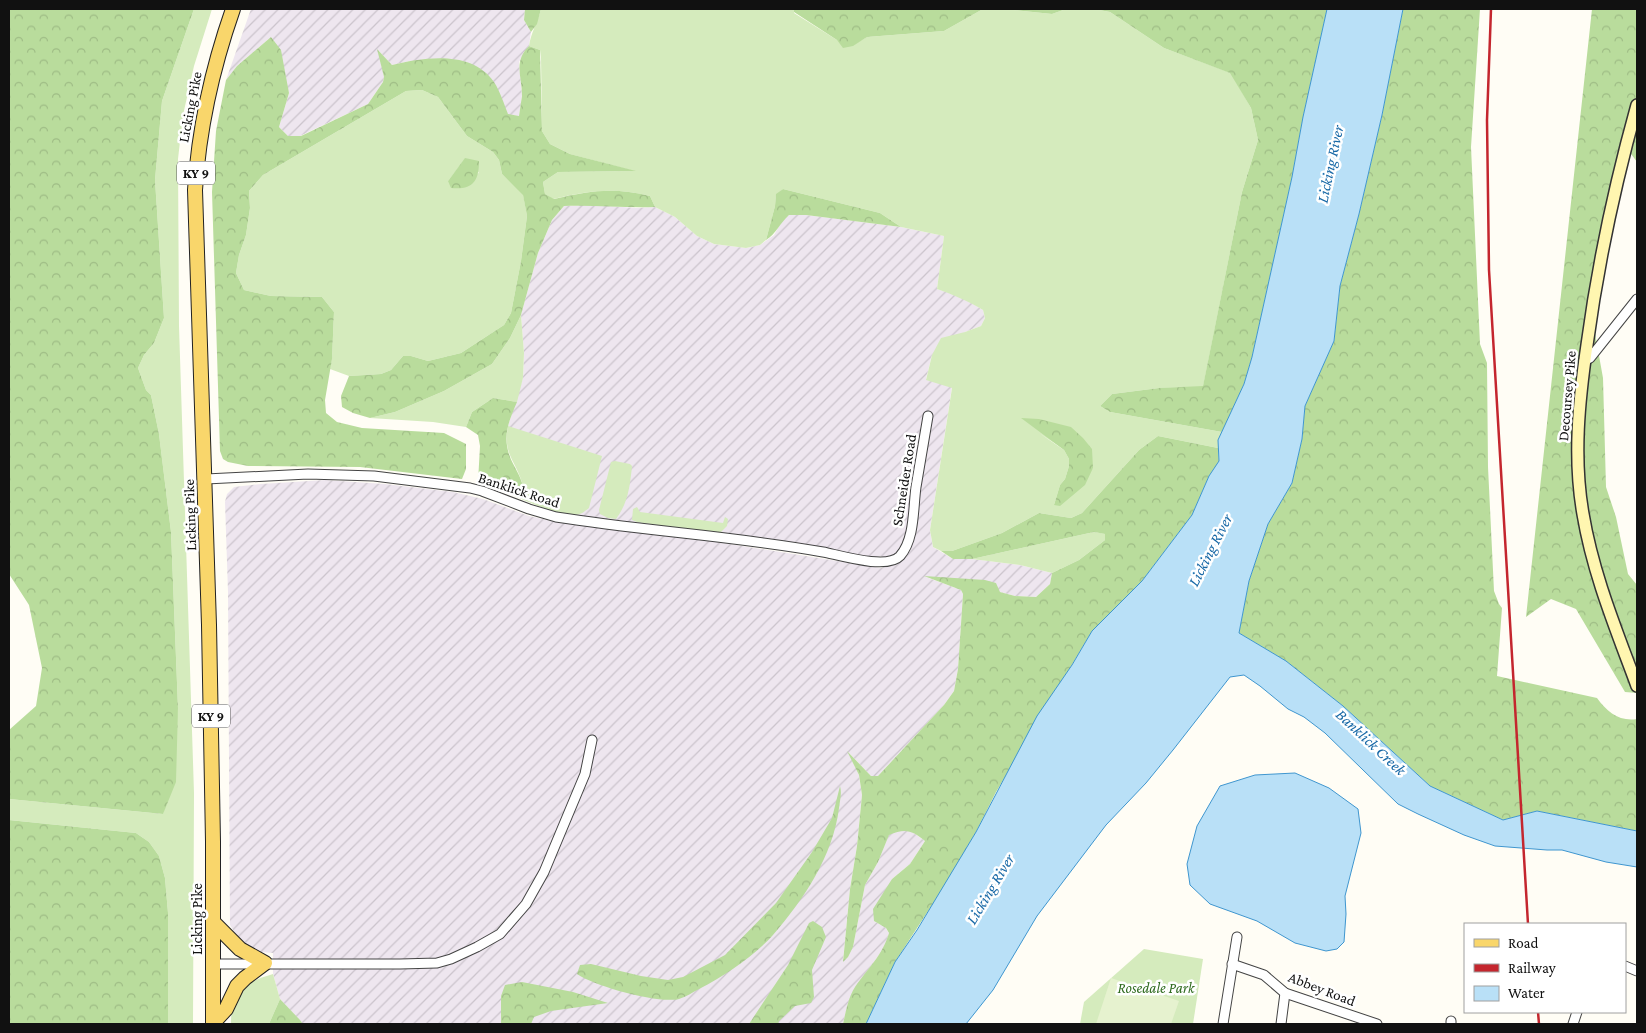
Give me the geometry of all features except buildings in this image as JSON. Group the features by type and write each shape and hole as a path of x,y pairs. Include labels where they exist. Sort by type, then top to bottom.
{"main road":[{"name":"Licking Pike","path":"213,1024 211,690 206,479 195,190 197,156 206,99 219,50 233,9"},
{"name":"Decoursey Pike","path":"1637,105 1613,196 1591,315 1584,361 1578,435 1578,468 1582,512 1591,557 1637,686"},
{"path":"213,922 240,949 265,963 237,986 226,1009 213,1024"}],"street":[{"path":"1584,361 1590,358 1637,301"},
{"name":"Schneider Road","path":"852,558 872,562 894,560 903,551 911,530 928,416"},
{"name":"Banklick Road","path":"206,479 329,474 374,476 442,484 482,491 529,510 556,517 795,548 852,558"},
{"path":"214,964 437,963 478,947 500,934 526,904 544,872 585,774 592,740"},
{"path":"1223,1024 1237,937"},
{"name":"Abbey Road","path":"1232,964 1264,976 1286,993 1359,1021 1377,1024"},
{"path":"1281,1024 1286,993"}],"shaded area":[{"path":"251,9 525,9 524,20 531,32 529,46 519,62 522,95 519,116 508,115 494,82 410,61 392,65 378,50 384,77 383,82 368,104 300,136 288,136 279,127 289,93 271,37 237,66 226,80"},
{"path":"596,205 636,208 655,207 675,217 697,236 714,244 746,248 760,245 774,235 782,221 789,215 806,215 901,227 944,236 937,289 959,296 983,310 985,318 981,326 965,332 932,355 926,379 952,387 930,530 933,547 953,559 972,559 1020,565 1052,573 1050,584 1036,597 1015,596 926,577 961,590 963,594 958,669 954,691 944,705 878,776 871,776 848,752 859,775 862,795 843,961 853,947 865,885 878,862 889,834 898,830 911,831 925,841 910,864 892,879 874,921 886,928 889,933 885,947 855,988 848,1003 843,1024 303,1024 280,999 273,974 273,953 261,952 248,946 237,936 230,925 228,592 225,502 227,494 234,487 325,480 385,484 453,492 483,499 529,516 556,522 692,538 881,568 896,564 881,556 873,558 772,541 569,515 517,497 522,482 508,426 523,378 524,353 521,315 538,253 552,220 564,206"}],"green space":[{"path":"9,9 194,9 162,101 155,180 164,318 154,343 144,355 138,368 146,390 151,395 159,434 171,532 178,708 176,782 163,814 9,799 9,730 36,706 42,668 29,605 9,574"},
{"path":"194,9 212,9 194,66 183,115 178,159 179,326 194,793 193,1024 168,1024 168,913 165,878 159,856 149,842 136,833 9,820 9,799 163,814 178,708 171,532 159,434 151,395 146,390 138,368 144,355 154,343 164,318 155,180 162,101"},
{"path":"525,9 541,9 537,24 531,32 524,20"},
{"path":"541,9 794,9 794,13 837,40 853,45 867,37 944,31 983,9 1004,9 1052,14 1066,9 1094,9 1110,12 1164,48 1231,73 1251,108 1258,140 1242,192 1203,387 1159,388 1112,394 1100,406 1110,412 1222,432 1218,440 1218,448 1158,436 1139,450 1082,513 1071,518 1039,513 1002,533 952,551 941,551 933,547 930,530 952,388 926,380 932,355 941,338 981,326 985,318 983,310 961,298 937,289 944,236 901,227 880,213 783,189 776,195 766,240 760,245 746,248 714,244 697,236 675,217 655,207 650,196 636,193 601,191 553,199 545,194 543,182 558,172 634,171 570,154 550,144 542,131 540,50 529,46","holes":["1039,433 1093,468 1054,505 1060,485 1065,479 1069,459 1064,450"]},
{"path":"794,9 983,9 944,31 867,37 853,46 843,48 837,40 794,12"},
{"path":"1004,9 1066,9 1052,14"},
{"path":"1094,9 1327,9 1252,357 1244,384 1222,432 1110,412 1100,406 1112,394 1159,388 1203,386 1242,192 1258,140 1251,108 1230,73 1164,48 1110,12"},
{"path":"1403,9 1480,9 1471,147 1480,344 1487,363 1488,467 1494,591 1502,608 1497,676 1597,698 1614,715 1625,719 1637,719 1637,831 1537,811 1503,820 1430,786 1343,706 1286,661 1239,633 1249,581 1268,524 1292,483 1302,439 1305,406 1334,341 1340,286 1382,115"},
{"path":"1592,9 1637,9 1637,162 1626,147 1591,311 1603,378 1606,487 1616,517 1628,574 1637,585 1637,693 1625,692 1576,609 1551,599 1526,617"},
{"path":"271,37 281,50 289,93 279,127 288,136 301,136 368,104 383,82 384,77 377,49 392,65 433,58 447,58 461,60 473,65 485,72 494,82 508,114 519,116 522,96 521,58 529,46 540,50 542,131 550,144 570,154 636,171 558,172 543,182 545,194 554,199 602,191 636,193 650,196 655,207 564,206 552,220 538,253 521,315 510,338 492,364 444,391 395,412 370,418 353,413 342,407 341,396 349,376 381,374 391,370 403,356 411,356 428,361 461,353 504,325 511,313 521,261 527,216 523,195 502,174 499,160 493,152 467,136 438,97 422,90 406,91 263,175 249,191 250,208 246,235 239,255 236,273 244,290 271,296 322,297 334,312 332,359 325,400 326,413 337,422 362,428 444,433 466,444 466,469 462,479 360,467 248,466 228,462 223,459 220,451 212,192 216,131 226,80 237,66"},
{"path":"422,90 438,97 467,136 493,152 499,160 502,174 523,194 527,216 511,313 504,325 461,353 428,361 411,356 403,356 391,370 381,374 349,376 330,369 334,312 322,297 271,296 244,290 236,273 239,255 246,235 250,208 249,191 263,175 406,91","holes":["465,159 479,173 448,181"]},
{"path":"465,158 479,161 476,179 464,188 451,188 448,181"},
{"path":"783,189 880,213 901,227 806,215 789,215 773,235 766,240 775,206 776,194"},
{"path":"521,315 524,353 523,378 517,402 493,398 472,412 466,427 433,422 370,418 395,412 444,391 492,364 510,338"},
{"path":"493,398 517,402 509,422 507,442 510,457 522,483 517,497 478,482 480,446 478,435 466,427 472,412"},
{"path":"1021,418 1039,419 1071,427 1092,449 1093,468 1085,485 1060,506 1054,505 1060,485 1065,479 1069,459 1064,450"},
{"path":"508,426 602,456 589,508 583,513 569,515 546,509 517,497 522,482 508,450"},
{"path":"1158,436 1218,448 1219,461 1209,476 1192,515 1142,581 1092,631 996,792 976,832 943,888 895,962 866,1024 843,1024 853,991 879,955 889,933 886,928 874,921 873,909 892,879 910,864 925,841 908,831 900,831 889,835 878,862 865,885 853,947 843,962 862,795 859,775 847,751 871,776 878,776 944,705 954,691 958,669 963,594 961,590 924,576 985,580 996,583 1000,592 1015,596 1036,597 1050,584 1052,573 1079,560 1105,540 1105,534 1094,532 972,559 953,559 941,551 952,551 1002,533 1039,513 1071,518 1082,513 1139,450"},
{"path":"615,461 632,466 626,500 616,519 600,514 599,510 611,462"},
{"path":"637,507 640,512 723,523 725,517 728,519 727,526 719,534 637,522 632,520 633,509"},
{"path":"1094,532 1106,534 1105,540 1079,560 1052,573 1020,565 972,559"},
{"path":"840,786 841,797 831,843 806,892 773,935 739,965 687,996 669,1000 611,989 577,974 580,965 591,964 641,976 668,980 683,977 725,955 776,903 812,852 832,818"},
{"path":"9,820 136,833 149,842 159,856 165,878 168,913 168,1024 9,1024"},
{"path":"813,921 822,927 826,937 812,970 814,997 811,1003 795,1006 778,1024 749,1024 788,965 809,923"},
{"name":"Rosedale Park","path":"1144,949 1203,959 1193,1024 1080,1024 1084,1002"},
{"path":"273,974 280,999 269,1024 231,1024 233,1003 241,990 254,981"},
{"path":"1111,978 1179,1001 1171,1024 1096,1024"},
{"path":"522,982 573,992 608,1003 551,1011 534,1017 531,1024 501,1024 501,996 505,985"},
{"path":"280,999 300,1020 303,1024 269,1024"}],"water":[{"path":"1327,9 1403,9 1382,115 1340,286 1334,341 1305,406 1302,439 1292,483 1268,524 1249,581 1239,633 1286,661 1343,706 1430,786 1503,820 1537,811 1637,831 1637,867 1606,862 1562,850 1495,846 1464,835 1418,814 1398,804 1325,733 1304,717 1288,709 1244,675 1230,677 1146,783 1106,825 1037,916 993,990 966,1024 866,1024 895,962 917,930 976,832 1037,716 1072,665 1092,631 1142,581 1192,515 1209,476 1219,461 1218,440 1244,384 1252,357"},
{"path":"1295,773 1329,788 1358,809 1361,833 1345,896 1344,942 1337,949 1326,951 1295,943 1257,921 1210,904 1190,885 1187,864 1197,826 1220,786 1255,775"}],"railway":[{"path":"1491,9 1487,120 1489,270 1528,923"},
{"path":"1538,1013 1539,1024"}],"water label":[{"name":"Licking River","path":"1330,164"},
{"name":"Licking River","path":"1210,550"},
{"name":"Banklick Creek","path":"1371,742"},
{"name":"Licking River","path":"990,889"}]}
